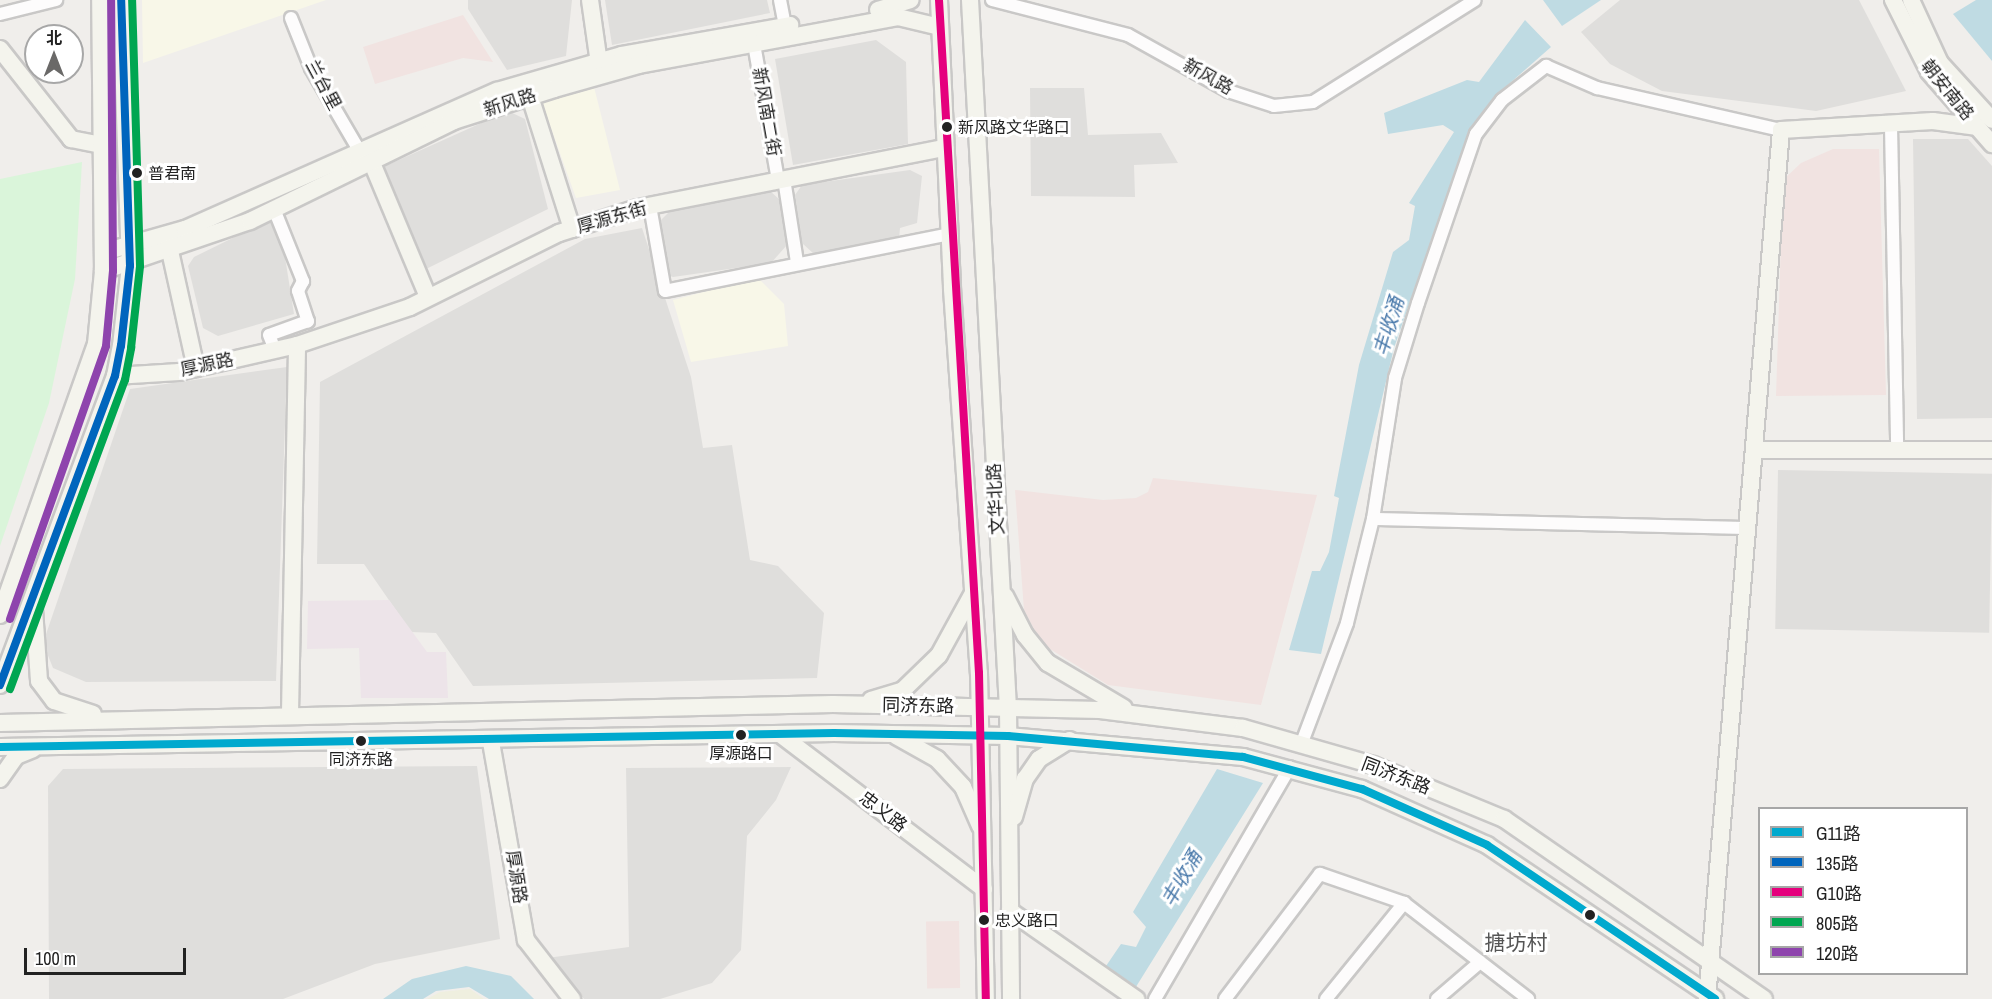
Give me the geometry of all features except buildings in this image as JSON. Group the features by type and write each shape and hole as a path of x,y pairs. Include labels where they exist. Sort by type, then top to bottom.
{"main road":[{"path":"0,615 86,378 96,344 104,252 100,0"},
{"path":"0,684 115,376 130,266 121,0"},
{"path":"590,0 600,69"},
{"name":"新风路","path":"104,252 130,247 185,229 365,153 454,121 528,89 600,69 911,0"},
{"name":"文华北路","path":"939,0 949,234 980,708 986,999"},
{"name":"文华北路","path":"970,0 1008,708 1011,999"},
{"name":"朝安南路","path":"1893,0 1929,72 1985,124"},
{"name":"朝安南路","path":"1911,0 1940,63 1985,124 1992,144"},
{"name":"新风路","path":"600,69 754,44 898,17 940,27"},
{"path":"0,49 71,139 103,145"},
{"path":"528,89 572,229"},
{"path":"1710,997 1707,960 1757,450 1781,130 1890,126 1934,121 1985,124"},
{"name":"厚源东街","path":"297,345 428,297 572,229 650,206 945,148"},
{"path":"365,153 428,297"},
{"name":"新风路","path":"103,271 130,266 274,209 365,153"},
{"path":"170,251 195,368"},
{"path":"290,713 297,345"},
{"name":"厚源路","path":"115,376 195,368 297,345"},
{"path":"1757,450 1992,450"},
{"path":"1001,589 1025,635 1048,663 1084,689 1139,715"},
{"path":"35,591 34,661 54,701 82,712 126,718"},
{"path":"855,705 903,690 939,655 973,592"},
{"name":"同济东路","path":"0,723 290,713 855,705 1008,708 1139,715 1242,728 1373,765 1504,819 1764,999"},
{"path":"893,734 937,759 963,787 983,833"},
{"name":"同济东路","path":"0,747 491,742 893,734 1008,736 1070,740 1243,757 1289,767 1362,789 1487,845 1710,997"},
{"name":"忠义路","path":"781,735 984,889"},
{"path":"1009,832 1034,765 1070,740"},
{"name":"厚源路","path":"491,742 526,940 572,999"},
{"path":"0,779 16,756 38,746"},
{"path":"1010,912 1136,999"}],"street":[{"path":"0,14 56,0"},
{"path":"780,0 784,27"},
{"name":"新风路","path":"992,0 1128,35 1228,91 1275,106 1313,102 1475,0"},
{"name":"兰台里","path":"291,18 311,68 365,153"},
{"name":"新风南二街","path":"754,44 797,262"},
{"path":"1300,744 1347,623 1373,519 1395,378 1418,303 1476,134 1502,100 1546,66 1597,88 1781,130"},
{"path":"1890,126 1898,450"},
{"path":"650,206 665,291 797,262 949,234"},
{"path":"274,209 303,281 298,291 308,321 269,334 274,350"},
{"path":"1373,519 1749,528"},
{"path":"1155,999 1289,767"},
{"path":"1225,999 1320,874 1404,903 1528,999"},
{"path":"1326,999 1404,903"},
{"path":"1437,999 1480,962"}],"shaded area":[{"path":"142,0 326,0 143,63"},
{"path":"468,0 572,0 566,56 507,70 468,9"},
{"path":"605,0 767,0 770,13 612,45"},
{"path":"1620,0 1859,0 1906,91 1816,111 1662,91 1610,64 1581,32"},
{"path":"463,15 493,62 463,58 375,84 363,47"},
{"path":"876,40 906,62 908,144 793,165 775,59"},
{"path":"594,87 620,190 576,198 542,103"},
{"path":"1030,88 1084,88 1088,135 1161,133 1178,163 1134,165 1135,197 1031,196"},
{"path":"508,111 525,119 548,209 426,269 381,168"},
{"path":"1913,139 1968,139 1992,166 1992,418 1917,419"},
{"path":"1833,149 1879,149 1886,395 1776,396 1783,180 1801,163"},
{"path":"910,170 922,176 917,223 900,228 899,239 814,254 802,243 795,195 802,185"},
{"path":"769,190 781,201 787,245 771,263 673,277 662,273 653,228 670,211"},
{"path":"271,219 285,257 294,314 218,336 203,328 188,266 194,257"},
{"path":"642,228 691,377 703,448 732,445 750,560 778,566 824,613 817,678 473,686 436,633 411,632 364,564 317,564 320,382 585,239"},
{"path":"758,278 784,304 788,346 691,362 673,300"},
{"path":"287,367 276,681 86,682 53,668 43,643 130,389"},
{"path":"1778,470 1992,474 1989,633 1775,629"},
{"path":"1153,478 1317,495 1261,705 1108,685 1042,644 1024,610 1015,490 1103,500 1136,498 1148,492"},
{"path":"389,600 427,652 446,652 448,698 361,698 359,648 307,649 308,601"},
{"path":"477,766 500,939 375,964 283,999 49,999 48,786 63,769"},
{"path":"791,767 776,800 747,836 741,950 712,983 660,999 584,999 547,958 629,947 626,768"},
{"path":"959,921 960,988 927,989 926,922"}],"green space":[{"path":"82,162 75,279 49,403 0,546 0,179"},
{"path":"470,989 484,999 427,999 440,992"}],"water":[{"path":"1543,0 1601,0 1562,26"},
{"path":"1976,0 1992,0 1992,61 1953,14"},
{"name":"丰收涌","path":"1525,20 1551,47 1495,96 1460,156 1394,348 1321,654 1289,650 1312,571 1320,571 1329,552 1339,498 1334,496 1359,365 1393,252 1409,240 1415,206 1409,203 1454,132 1443,125 1388,134 1384,113 1467,80 1479,82"},
{"name":"丰收涌","path":"1217,769 1263,783 1134,990 1106,966 1121,944 1136,947 1146,927 1133,912"},
{"path":"466,966 511,976 534,999 489,999 469,987 436,991 423,999 383,999 412,979"}],"transit line":[{"name":"120路","path":"10,619 106,346 113,271 111,0"},
{"name":"135路","path":"0,685 115,376 121,346 130,266 121,0"},
{"name":"805路","path":"10,689 125,380 131,348 140,266 132,0"},
{"name":"G10路","path":"939,0 979,673 986,999"},
{"name":"G11路","path":"0,747 834,733 1008,736 1243,757 1362,789 1487,845 1715,999"}],"place":[{"name":"新风路文华路口","path":"947,127"},
{"name":"普君南","path":"137,173"},
{"name":"厚源路口","path":"741,735"},
{"name":"同济东路","path":"361,741"},
{"name":"忠义路口","path":"984,920"}],"district":[{"name":"搪坊村","path":"1516,943"}]}
